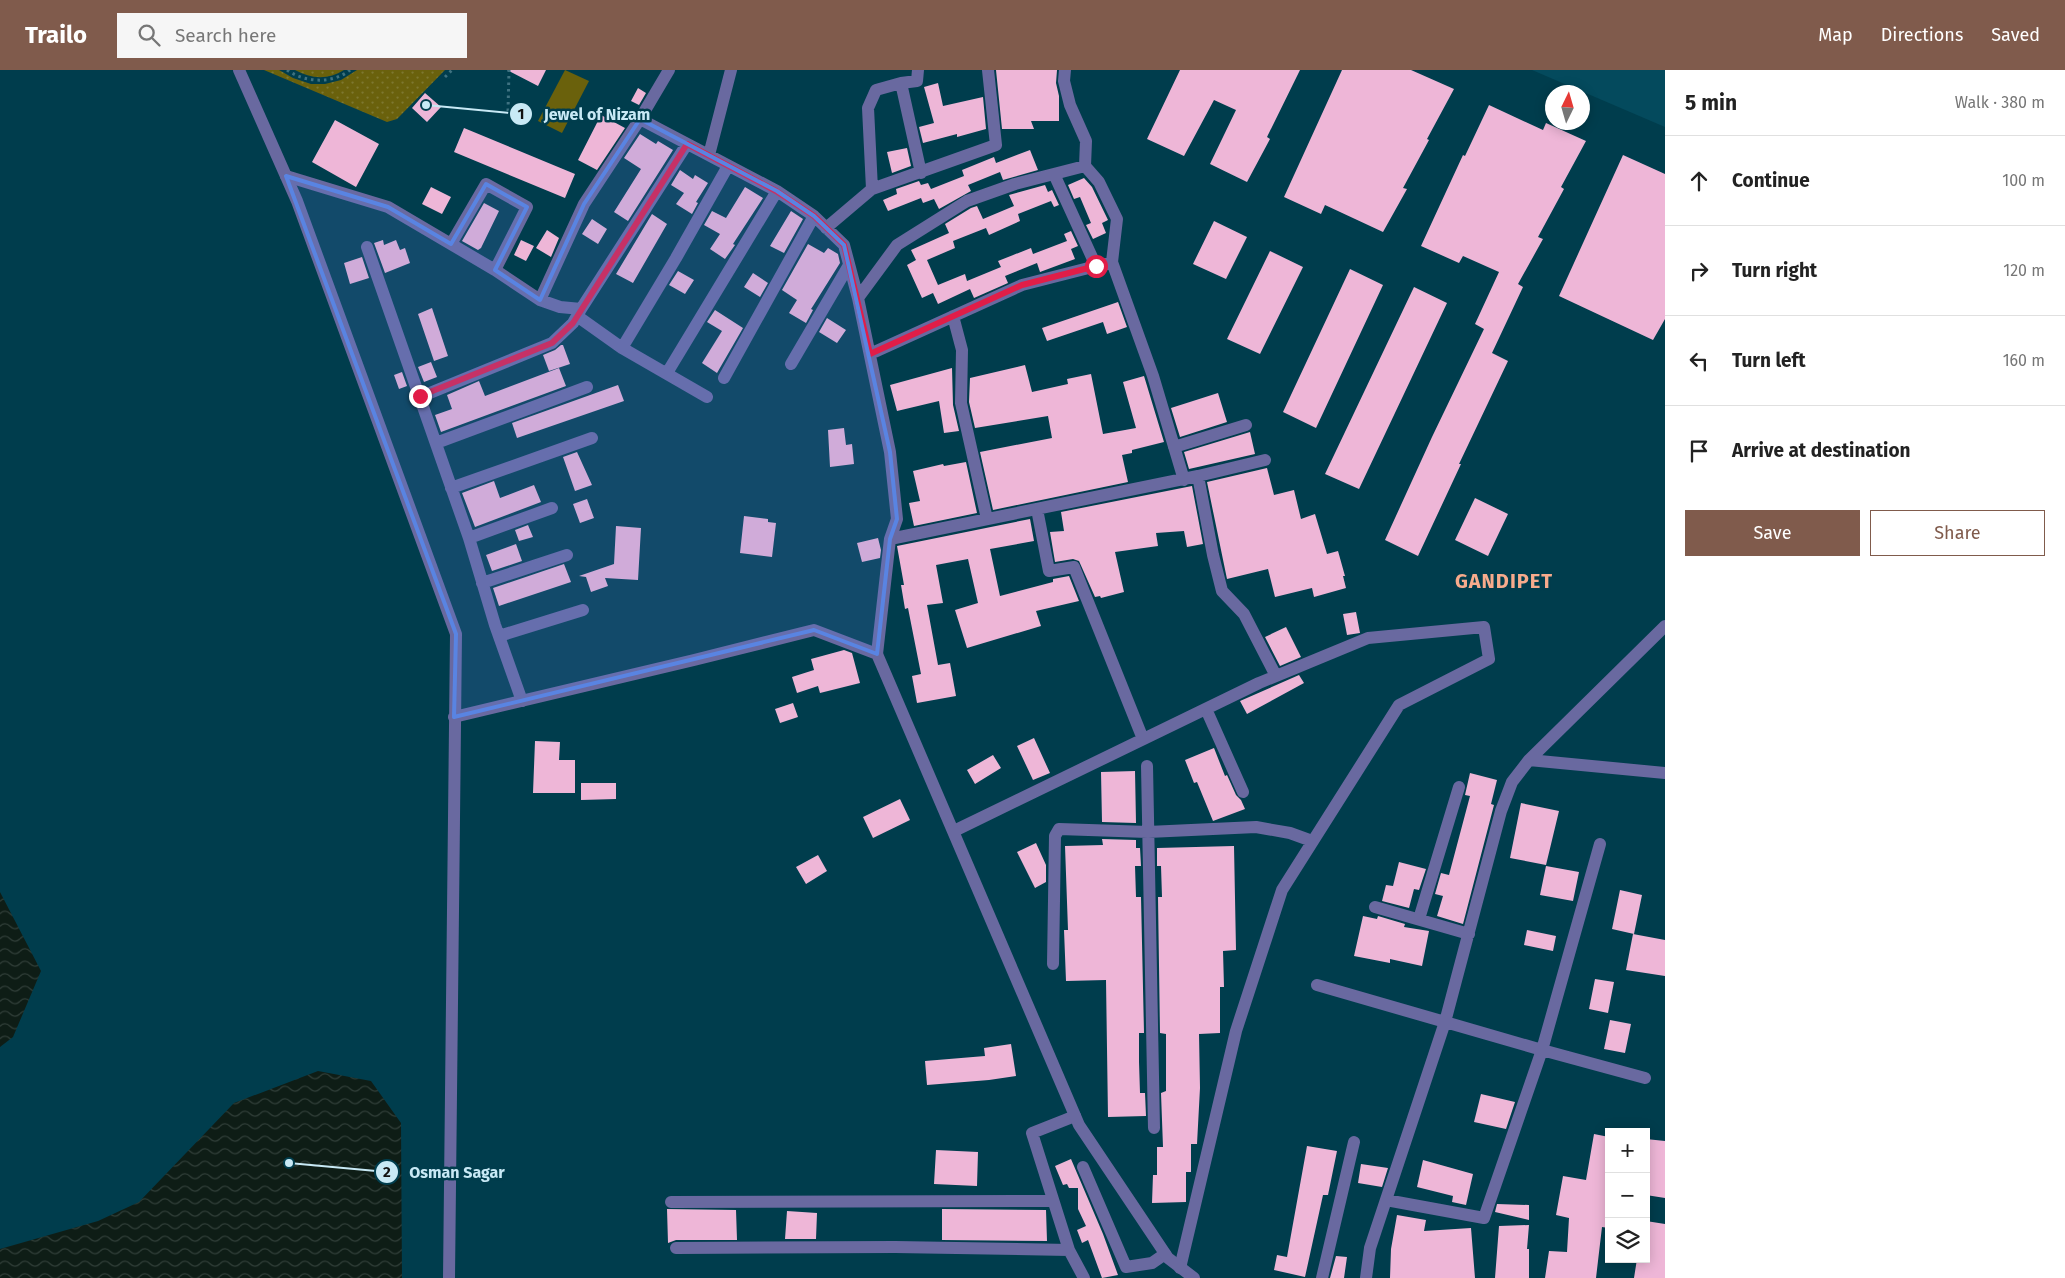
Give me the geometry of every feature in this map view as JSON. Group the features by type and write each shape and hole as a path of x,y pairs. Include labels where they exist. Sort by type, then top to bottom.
{"street":[{"path":"239,70 297,201 456,634 449,1278"},
{"path":"540,300 584,204 640,119 669,70"},
{"path":"708,155 731,70"},
{"path":"872,189 868,108 876,90 917,81 918,70"},
{"path":"826,228 872,189 996,145 988,70"},
{"path":"1065,70 1064,81 1070,105 1086,141 1084,166 1099,182 1117,220 1112,262 1153,376 1184,480"},
{"path":"901,83 921,172"},
{"path":"640,119 776,191 814,216 844,245 858,298 891,461 897,519 890,539 877,654 1079,1125 1165,1254 1194,1278"},
{"path":"420,396 552,343 577,316 687,144"},
{"path":"622,348 728,166"},
{"path":"858,298 897,245 967,201 1016,184 1084,166"},
{"path":"1054,174 1096,266"},
{"path":"286,176 388,207 495,270 540,300 560,307 577,316 622,348 707,397"},
{"path":"450,244 486,184 527,207 495,270"},
{"path":"667,373 776,191"},
{"path":"724,378 814,216"},
{"path":"367,247 469,538 499,636 522,701"},
{"path":"870,354 1022,285 1112,262"},
{"path":"791,364 849,265"},
{"path":"954,316 962,350 961,403 987,519"},
{"path":"436,443 587,387"},
{"path":"1174,447 1246,425"},
{"path":"451,488 592,438"},
{"path":"890,539 1184,480 1265,460"},
{"path":"1198,476 1222,591 1244,614 1276,676"},
{"path":"469,538 552,508"},
{"path":"1037,509 1048,571 1074,567 1142,739"},
{"path":"482,583 567,555"},
{"path":"499,636 583,610"},
{"path":"1366,1278 1370,1248 1445,1022 1501,811 1512,782 1529,760 1665,626"},
{"path":"954,830 1276,676 1368,638 1484,627 1489,658 1399,705 1282,890 1236,1031 1180,1268"},
{"path":"454,717 814,630 877,654"},
{"path":"1206,709 1243,792"},
{"path":"1529,760 1665,773"},
{"path":"1146,766 1154,1128"},
{"path":"1419,919 1459,787"},
{"path":"1053,964 1055,836 1059,828 1148,832 1256,827 1290,833 1312,841"},
{"path":"1386,1200 1484,1218 1542,1050 1600,844"},
{"path":"1375,907 1469,934"},
{"path":"1317,985 1645,1078"},
{"path":"1075,1116 1032,1133 1070,1250 1084,1278"},
{"path":"1322,1278 1354,1142"},
{"path":"1083,1167 1128,1273 1152,1263 1165,1254"},
{"path":"671,1202 1053,1201"},
{"path":"676,1248 895,1247 1070,1250"}],"path":[{"path":"287,70 293,75 312,80 326,80 343,76 350,70"},
{"path":"445,77 452,70"},
{"path":"508,111 509,70"}],"highlighted area":[{"path":"640,119 777,191 814,216 844,245 890,452 897,519 890,539 877,654 814,630 454,717 456,634 286,176 388,207 451,244 486,184 527,207 495,270 540,300 584,204"}],"shaded area":[{"path":"264,70 279,70 293,78 311,84 325,84 341,80 357,70 445,70 397,119 387,122"},
{"path":"295,70 344,70 326,77 313,77"},
{"path":"565,70 589,81 562,133 538,121"},
{"path":"1532,70 1665,70 1665,127 1590,95 1590,85 1567,85"}],"water":[{"path":"0,892 41,971 13,1037 0,1047"},
{"path":"318,1071 371,1081 401,1123 402,1278 0,1278 0,1249 98,1221 139,1202 234,1103"}],"building":[{"path":"507,70 546,70 538,86"},
{"path":"996,70 1057,70 1056,83 1059,96 1059,121 1031,121 1034,129 1002,129"},
{"path":"1180,70 1300,70 1267,137 1270,139 1247,182 1210,164 1236,110 1214,100 1184,156 1147,139"},
{"path":"1342,70 1411,70 1454,89 1403,188 1407,189 1383,232 1325,205 1321,214 1284,197"},
{"path":"938,83 943,106 983,97 986,129 957,137 957,134 923,143 919,127 934,123 924,87"},
{"path":"638,88 646,93 639,105 631,101"},
{"path":"425,93 441,107 427,122 412,108"},
{"path":"1489,105 1543,130 1545,125 1545,130 1562,130 1586,141 1561,187 1564,189 1538,237 1543,239 1518,284 1523,287 1492,353 1508,361 1418,556 1385,540 1484,329 1475,324 1499,272 1463,256 1459,263 1421,246 1463,155 1465,156"},
{"path":"601,115 625,128 597,170 578,160"},
{"path":"335,120 379,144 356,187 312,162"},
{"path":"464,128 575,174 565,198 454,152"},
{"path":"640,134 656,144 658,141 673,150 628,221 614,212 641,169 624,158"},
{"path":"907,148 911,166 892,173 887,152"},
{"path":"1030,150 1038,170 1003,180 1000,172 968,185 971,191 939,209 934,199 923,203 921,198 888,211 883,200 897,194 896,189 919,181 921,185 928,183 931,189 964,176 962,170 994,157 996,163"},
{"path":"1623,155 1665,174 1665,319 1653,340 1559,296"},
{"path":"680,170 693,179 695,175 708,183 696,202 698,203 692,214 676,204 684,193 671,185"},
{"path":"1084,178 1092,187 1108,220 1102,223 1106,233 1093,239 1086,225 1091,223 1080,197 1074,199 1068,185"},
{"path":"1045,185 1048,192 1052,190 1059,205 1054,207 1051,201 1018,214 1020,221 989,235 986,228 953,241 955,248 927,260 938,285 965,274 967,281 1001,267 998,261 1031,248 1033,254 1067,241 1064,234 1071,231 1078,246 1071,249 1075,259 1040,272 1037,263 1005,276 1008,283 974,298 970,289 938,304 933,293 922,298 907,265 916,260 911,250 949,233 945,224 971,208 977,206 983,219 1014,206 1009,195"},
{"path":"431,187 451,197 442,214 422,204"},
{"path":"745,187 763,198 725,259 710,249 720,234 704,225 712,211 726,218"},
{"path":"484,203 499,211 481,248 478,250 462,241"},
{"path":"791,211 803,219 784,253 770,246"},
{"path":"652,214 667,224 633,283 616,274"},
{"path":"592,219 607,229 598,244 582,234"},
{"path":"1214,221 1247,237 1226,279 1193,264"},
{"path":"547,230 559,238 551,257 536,248"},
{"path":"383,240 384,245 396,240 400,250 405,248 410,263 385,273 374,243"},
{"path":"521,240 534,246 526,261 514,255"},
{"path":"808,244 824,253 828,248 838,254 840,263 811,309 813,310 806,323 789,313 797,300 782,290"},
{"path":"1270,251 1303,267 1260,354 1227,339"},
{"path":"362,257 369,278 350,284 344,263"},
{"path":"1350,269 1383,285 1316,428 1283,412"},
{"path":"678,271 694,280 685,294 669,285"},
{"path":"753,273 768,283 760,297 744,287"},
{"path":"1414,287 1447,303 1359,489 1325,474"},
{"path":"1118,302 1127,327 1107,334 1103,322 1047,341 1042,328"},
{"path":"432,308 448,356 434,361 418,314"},
{"path":"715,310 743,328 717,373 702,363 722,331 707,322"},
{"path":"827,318 846,330 837,343 819,332"},
{"path":"563,345 570,364 549,371 543,355"},
{"path":"431,362 437,377 424,382 418,367"},
{"path":"1025,365 1032,392 1068,384 1067,379 1091,374 1103,434 1136,428 1123,382 1144,376 1164,442 1132,450 1132,453 1122,455 1128,482 993,510 980,452 1052,438 1048,416 975,428 969,402 970,378"},
{"path":"559,368 566,386 441,432 435,415 452,409 447,395 479,381 485,396"},
{"path":"952,368 953,405 959,431 944,433 939,401 897,411 890,385"},
{"path":"402,372 407,386 399,389 394,375"},
{"path":"618,385 624,401 517,438 512,423"},
{"path":"1218,393 1227,422 1180,437 1171,408"},
{"path":"844,428 846,445 852,444 854,464 830,467 828,430"},
{"path":"1250,432 1255,454 1189,469 1184,452"},
{"path":"577,452 592,485 575,491 563,457"},
{"path":"966,462 977,513 914,526 909,503 920,501 913,471 943,464 944,466"},
{"path":"1267,468 1274,495 1294,490 1301,519 1315,514 1327,554 1338,551 1345,576 1343,576 1346,588 1314,597 1312,588 1275,597 1268,569 1227,579 1207,482"},
{"path":"494,481 500,498 534,485 541,502 475,527 462,493"},
{"path":"1192,486 1203,544 1187,547 1184,531 1156,533 1158,546 1115,552 1124,592 1101,598 1100,596 1095,597 1079,561 1073,559 1055,562 1050,532 1064,531 1061,512"},
{"path":"1475,498 1508,514 1488,556 1455,540"},
{"path":"587,499 594,518 580,523 573,504"},
{"path":"744,516 768,519 768,522 776,523 772,557 740,553"},
{"path":"1030,519 1034,541 990,549 1000,596 1053,582 1053,579 1069,576 1079,601 1036,611 1041,626 967,648 955,610 978,603 968,559 936,565 943,603 927,605 938,665 950,663 956,696 917,703 912,676 921,674 908,608 905,609 901,585 904,585 897,546"},
{"path":"528,525 533,537 519,541 515,530"},
{"path":"616,526 641,528 638,580 605,578 608,586 591,592 586,577 579,576 614,564"},
{"path":"878,538 881,550 880,558 862,562 857,543"},
{"path":"516,544 522,561 492,571 486,555"},
{"path":"564,564 571,582 499,606 493,588"},
{"path":"1356,612 1360,633 1347,635 1343,614"},
{"path":"1286,627 1301,657 1280,666 1265,637"},
{"path":"844,650 852,653 860,683 820,693 818,686 797,693 792,677 814,670 811,659"},
{"path":"1299,675 1304,683 1247,714 1240,701"},
{"path":"793,703 798,717 780,723 775,709"},
{"path":"1034,738 1050,773 1033,780 1017,746"},
{"path":"535,741 560,742 559,760 575,760 575,793 533,793"},
{"path":"1214,748 1225,776 1227,775 1245,809 1213,821 1197,782 1194,783 1185,760"},
{"path":"993,755 1001,768 975,784 967,770"},
{"path":"1135,771 1136,823 1102,822 1101,772"},
{"path":"1470,773 1497,780 1491,804 1494,805 1463,924 1437,916 1443,896 1435,894 1441,873 1449,875 1470,796 1465,795"},
{"path":"581,783 616,783 616,799 581,800"},
{"path":"900,799 910,820 873,838 863,817"},
{"path":"1521,803 1559,811 1546,865 1510,858"},
{"path":"1102,839 1136,840 1136,848 1140,848 1141,866 1135,866 1136,897 1141,897 1144,1033 1139,1033 1139,1062 1140,1093 1145,1093 1146,1116 1108,1117 1106,980 1066,981 1064,930 1068,930 1065,846 1103,845"},
{"path":"1036,843 1046,865 1046,882 1035,888 1017,852"},
{"path":"1234,846 1236,950 1223,951 1224,987 1220,987 1220,1033 1199,1034 1200,1088 1197,1144 1191,1144 1191,1172 1186,1172 1186,1202 1152,1203 1153,1175 1157,1175 1157,1147 1163,1147 1161,1093 1166,1091 1166,1034 1160,1033 1158,897 1162,897 1161,866 1157,866 1157,848"},
{"path":"818,855 827,871 806,884 796,867"},
{"path":"1399,862 1426,869 1419,890 1414,889 1409,908 1382,901 1386,885 1393,886"},
{"path":"1546,866 1579,872 1573,901 1540,895"},
{"path":"1620,890 1642,895 1634,934 1612,929"},
{"path":"1363,916 1377,919 1378,916 1405,924 1404,927 1429,931 1422,966 1390,959 1390,963 1354,956"},
{"path":"1527,930 1556,936 1553,951 1524,945"},
{"path":"1633,934 1665,940 1665,976 1626,970"},
{"path":"1595,979 1614,982 1608,1013 1589,1009"},
{"path":"1610,1020 1631,1024 1625,1053 1604,1049"},
{"path":"1011,1044 1016,1076 927,1085 925,1061 985,1056 984,1048"},
{"path":"1481,1094 1515,1102 1506,1129 1474,1122"},
{"path":"1594,1134 1605,1136 1605,1227 1602,1227 1596,1278 1545,1278 1549,1251 1567,1252 1569,1218 1556,1215 1563,1176 1586,1180"},
{"path":"1650,1139 1665,1141 1665,1198 1650,1196"},
{"path":"1307,1146 1337,1151 1328,1195 1323,1195 1305,1277 1274,1270 1277,1255 1287,1257"},
{"path":"936,1150 978,1152 977,1186 934,1184"},
{"path":"1071,1159 1118,1275 1102,1278 1088,1240 1082,1243 1077,1230 1086,1226 1078,1209 1078,1188 1069,1188 1067,1184 1063,1185 1055,1166"},
{"path":"1423,1160 1473,1174 1466,1205 1452,1202 1453,1196 1417,1187"},
{"path":"1361,1164 1388,1168 1382,1187 1358,1183"},
{"path":"1497,1204 1529,1205 1529,1220 1495,1212"},
{"path":"667,1209 736,1210 737,1240 676,1240 668,1243"},
{"path":"942,1209 1046,1210 1047,1241 942,1240"},
{"path":"787,1211 817,1213 816,1239 785,1239"},
{"path":"1397,1215 1426,1220 1424,1231 1471,1228 1475,1278 1390,1278 1391,1249"},
{"path":"1650,1222 1665,1224 1665,1278 1634,1278 1636,1263 1650,1263"},
{"path":"1529,1225 1527,1249 1529,1249 1529,1278 1495,1278 1499,1226"},
{"path":"1336,1256 1347,1257 1344,1278 1330,1278"}],"place":[{"name":"Jewel of Nizam","path":"426,105"},
{"name":"Osman Sagar","path":"289,1163"}],"district":[{"name":"GANDIPET","path":"1504,581"}],"route":[{"path":"420,396 552,343 573,323 687,144 776,191 814,216 844,245 870,354 1022,285 1096,266"}]}
